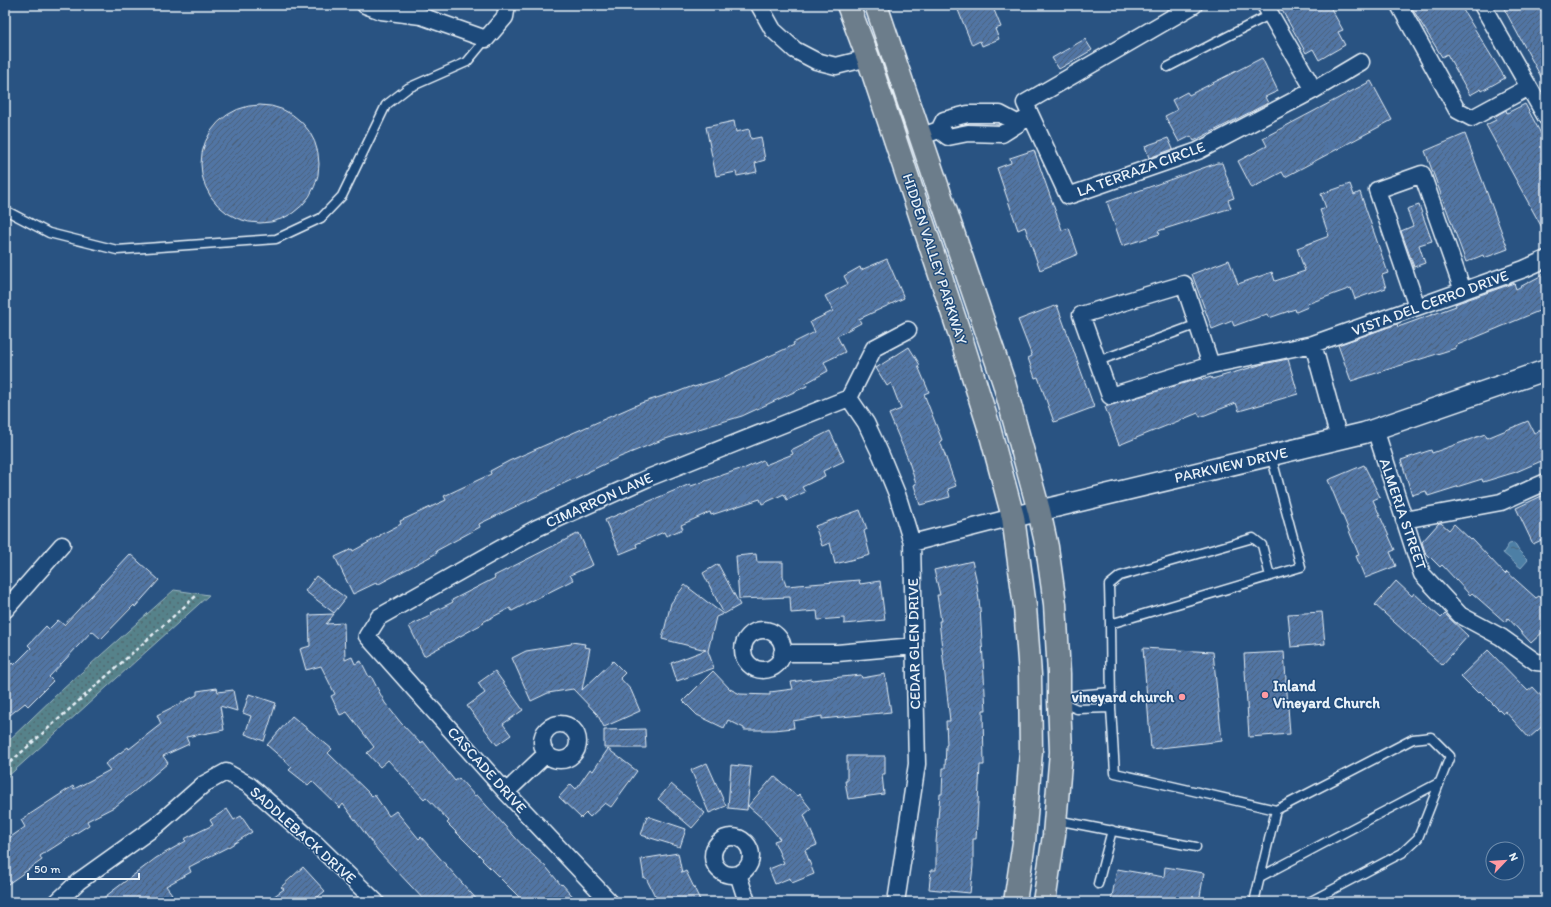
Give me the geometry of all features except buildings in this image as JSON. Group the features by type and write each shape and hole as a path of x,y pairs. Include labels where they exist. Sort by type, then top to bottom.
{"main road":[{"name":"HIDDEN VALLEY PARKWAY","path":"848,5 868,58 918,206 988,424 1013,517 1025,607 1030,675 1031,751 1024,842 1015,902"},
{"path":"858,30 861,5"},
{"name":"HIDDEN VALLEY PARKWAY","path":"876,5 930,133 1040,510 1055,604 1061,752 1055,820 1044,902"},
{"path":"918,206 919,178 912,142 930,133"}],"street":[{"path":"365,5 381,11 421,16 486,40 505,17 506,5"},
{"path":"759,5 773,30 795,50 816,61 836,66 868,58"},
{"name":"LA TERRAZA CIRCLE","path":"1194,5 1025,103 1024,120 1068,196 1198,150 1314,90 1361,62"},
{"path":"1399,5 1457,110 1472,118 1529,87"},
{"path":"1482,5 1546,117"},
{"path":"1268,10 1314,90"},
{"path":"930,133 944,120 968,114 1000,114 1024,120"},
{"path":"986,114 989,133"},
{"path":"930,133 948,137 968,133 1002,134 1024,120"},
{"path":"1418,307 1377,190 1422,174 1463,290"},
{"name":"VISTA DEL CERRO DRIVE","path":"1098,361 1110,396 1212,365 1313,344 1524,269 1546,259"},
{"path":"1098,361 1081,315 1184,284 1212,365"},
{"path":"849,398 874,348 908,330"},
{"path":"1313,344 1339,439"},
{"name":"PARKVIEW DRIVE","path":"912,543 1040,510 1339,439 1375,429 1546,370"},
{"name":"CEDAR GLEN DRIVE","path":"849,398 866,423 881,455 897,494 912,543 917,764 896,902"},
{"name":"CIMARRON LANE","path":"368,636 379,617 537,528 648,478 849,398"},
{"name":"ALMERIA STREET","path":"1375,429 1422,574 1460,615 1501,637 1541,663"},
{"path":"1404,520 1501,502 1546,482"},
{"path":"5,610 62,545"},
{"name":"CASCADE DRIVE","path":"368,636 506,792 610,902"},
{"path":"782,653 837,653 914,646"},
{"path":"506,792 546,754"},
{"name":"SADDLEBACK DRIVE","path":"57,902 79,881 156,826 204,784 226,772 249,785 314,842 376,902"},
{"path":"738,874 747,902"}],"lane":[{"path":"1168,67 1268,10"},
{"path":"5,210 49,233 117,250 276,239 321,218 342,196 386,105 408,88 467,62 486,40"},
{"path":"1098,361 1198,324"},
{"path":"1110,624 1301,567 1270,455"},
{"path":"1270,576 1262,545 1253,538 1120,576 1110,585 1111,708 1115,773 1276,810 1413,739 1431,737 1450,756 1418,838 1402,853 1309,902"},
{"path":"1059,701 1077,695 1111,692"},
{"path":"1059,701 1077,708 1111,708"},
{"path":"1260,877 1440,782"},
{"path":"1254,902 1276,810"},
{"path":"1055,820 1196,847"},
{"path":"1098,884 1112,830"}],"path":[{"path":"5,767 196,596"}],"green space":[{"path":"174,590 209,595 5,779 5,744 54,697"}],"water":[{"path":"1514,543 1519,551 1528,560 1521,568 1503,553 1509,544"}],"place":[{"name":"Inland Vineyard Church","path":"1265,695"},
{"name":"vineyard church","path":"1182,697"}]}
